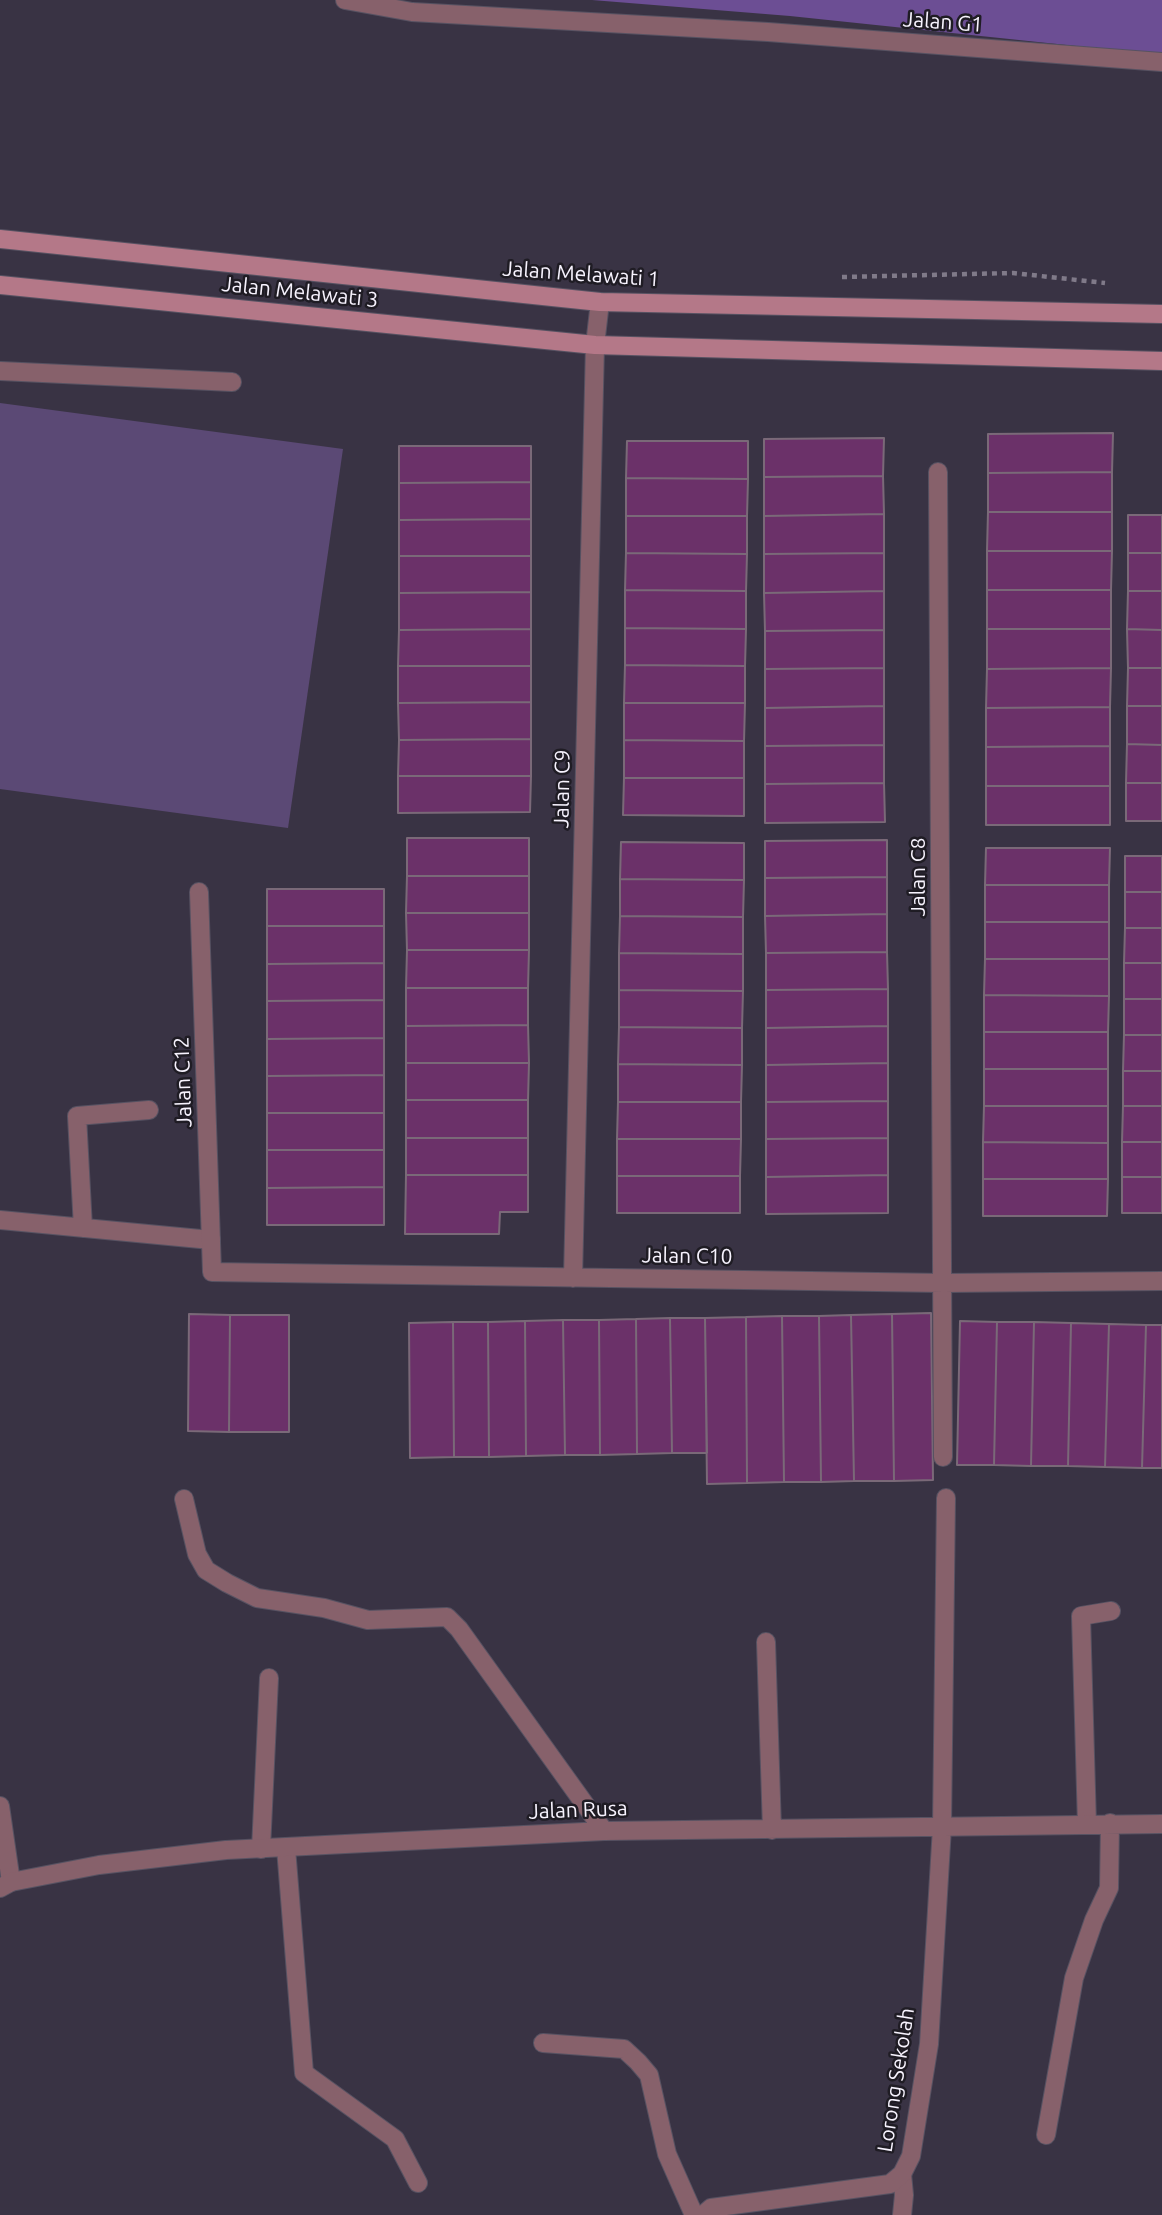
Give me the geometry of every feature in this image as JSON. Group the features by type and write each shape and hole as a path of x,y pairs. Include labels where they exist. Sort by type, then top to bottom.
{"street":[{"name":"Jalan G1","path":"345,0 412,12 768,32 1162,62"},
{"name":"Jalan Melawati 1","path":"0,239 600,302 1162,314"},
{"name":"Jalan Melawati 3","path":"0,285 595,345"},
{"name":"Jalan C9","path":"573,1278 595,345 600,302"},
{"path":"595,345 1162,361"},
{"path":"0,371 232,382"},
{"name":"Jalan C8","path":"938,472 943,1457"},
{"name":"Jalan C12","path":"199,892 212,1272"},
{"path":"83,1228 77,1116 149,1110"},
{"path":"0,1220 211,1240"},
{"name":"Jalan C10","path":"212,1272 943,1283 1162,1281"},
{"name":"Lorong Sekolah","path":"703,2215 710,2208 890,2185 902,2174 911,2156 929,2044 942,1827 946,1498"},
{"path":"184,1499 197,1554 206,1570 257,1598 324,1608 368,1620 442,1615 447,1617 459,1629 604,1831"},
{"path":"1087,1825 1081,1616 1111,1611"},
{"path":"766,1642 772,1830"},
{"path":"261,1849 269,1678"},
{"path":"0,1805 6,1885"},
{"path":"1046,2135 1074,1978 1094,1920 1109,1888 1110,1823"},
{"name":"Jalan Rusa","path":"6,1885 99,1865 226,1850 604,1831 1162,1824"},
{"path":"286,1848 304,2073 395,2139 418,2183"},
{"path":"543,2043 624,2049 638,2062 649,2075 667,2154 694,2215"},
{"path":"902,2174 902,2215"}],"shaded area":[{"path":"592,0 1162,0 1162,55 790,16"},
{"path":"0,403 343,449 288,828 0,789"}],"building":[{"path":"1113,433 1112,472 988,473 988,434"},
{"path":"884,438 883,476 764,477 764,439"},
{"path":"627,441 748,441 748,479 626,478"},
{"path":"399,446 531,446 531,482 399,483"},
{"path":"1112,472 1112,512 988,512 988,473"},
{"path":"883,476 884,514 764,516 764,477"},
{"path":"626,478 748,479 747,516 626,516"},
{"path":"531,482 531,519 399,520 399,483"},
{"path":"988,512 1112,512 1112,551 987,551"},
{"path":"884,514 884,553 764,554 764,516"},
{"path":"1128,515 1162,515 1162,553 1128,553"},
{"path":"626,516 747,516 747,554 626,553"},
{"path":"531,519 531,556 399,556 399,520"},
{"path":"987,551 1112,551 1111,590 987,590"},
{"path":"626,553 747,554 746,591 625,590"},
{"path":"884,553 884,591 764,593 764,554"},
{"path":"1128,553 1162,553 1162,591 1128,591"},
{"path":"399,556 531,556 531,592 399,593"},
{"path":"625,590 746,591 746,629 625,628"},
{"path":"987,590 1111,590 1111,629 987,629"},
{"path":"884,591 884,630 765,631 764,593"},
{"path":"1128,591 1162,591 1162,630 1127,629"},
{"path":"531,592 531,629 399,630 399,593"},
{"path":"625,628 746,629 745,666 625,665"},
{"path":"531,629 531,666 398,666 399,630"},
{"path":"987,629 1111,629 1111,668 987,669"},
{"path":"1127,629 1162,630 1162,668 1128,668"},
{"path":"884,630 884,668 765,669 765,631"},
{"path":"625,665 745,666 745,703 624,703"},
{"path":"398,666 531,666 531,702 398,703"},
{"path":"884,668 884,706 765,708 765,669"},
{"path":"1111,668 1110,707 986,708 987,669"},
{"path":"1128,668 1162,668 1162,706 1127,706"},
{"path":"531,702 531,739 399,740 398,703"},
{"path":"624,703 745,703 744,741 624,740"},
{"path":"884,706 884,745 765,746 765,708"},
{"path":"1127,706 1162,706 1162,745 1127,744"},
{"path":"1110,707 1110,746 986,747 986,708"},
{"path":"531,739 531,776 398,776 399,740"},
{"path":"624,740 744,741 744,778 624,778"},
{"path":"1127,744 1162,745 1162,783 1126,783"},
{"path":"884,745 884,783 765,784 765,746"},
{"path":"1110,746 1110,786 986,786 986,747"},
{"path":"398,776 531,776 530,812 398,813"},
{"path":"624,778 744,778 744,816 623,815"},
{"path":"884,783 885,822 765,823 765,784"},
{"path":"1126,783 1162,783 1162,821 1126,821"},
{"path":"986,786 1110,786 1110,825 986,825"},
{"path":"407,838 529,838 529,876 407,876"},
{"path":"887,840 887,877 765,878 765,841"},
{"path":"621,842 744,843 744,880 620,879"},
{"path":"986,848 1110,848 1109,885 985,885"},
{"path":"1125,856 1162,856 1162,892 1125,892"},
{"path":"407,876 529,876 529,913 406,913"},
{"path":"887,877 887,914 765,916 765,878"},
{"path":"620,879 744,880 743,917 620,916"},
{"path":"985,885 1109,885 1109,922 985,922"},
{"path":"267,889 384,889 384,926 267,926"},
{"path":"1125,892 1162,892 1162,928 1125,928"},
{"path":"406,913 529,913 529,950 407,950"},
{"path":"887,914 887,952 766,953 765,916"},
{"path":"620,916 743,917 743,954 619,953"},
{"path":"985,922 1109,922 1109,959 985,959"},
{"path":"267,926 384,926 384,963 267,964"},
{"path":"1125,928 1162,928 1162,963 1124,963"},
{"path":"407,950 529,950 528,988 406,988"},
{"path":"887,952 888,989 766,990 766,953"},
{"path":"619,953 743,954 743,991 619,990"},
{"path":"985,959 1109,959 1109,996 984,995"},
{"path":"384,963 384,1000 267,1001 267,964"},
{"path":"1124,963 1162,963 1162,999 1124,999"},
{"path":"406,988 528,988 528,1025 406,1026"},
{"path":"888,989 888,1026 766,1028 766,990"},
{"path":"619,990 743,991 742,1028 619,1027"},
{"path":"984,995 1109,996 1108,1032 984,1032"},
{"path":"1124,999 1162,999 1162,1035 1124,1035"},
{"path":"384,1000 384,1038 267,1039 267,1001"},
{"path":"528,1025 529,1063 406,1063 406,1026"},
{"path":"888,1026 888,1063 766,1065 766,1028"},
{"path":"619,1027 742,1028 742,1065 618,1064"},
{"path":"984,1032 1108,1032 1108,1069 984,1069"},
{"path":"1124,1035 1162,1035 1162,1071 1123,1071"},
{"path":"384,1038 384,1075 267,1076 267,1039"},
{"path":"406,1063 529,1063 528,1100 406,1100"},
{"path":"888,1063 888,1101 766,1102 766,1065"},
{"path":"618,1064 742,1065 741,1102 618,1102"},
{"path":"984,1069 1108,1069 1108,1106 984,1106"},
{"path":"1123,1071 1162,1071 1162,1106 1123,1106"},
{"path":"384,1075 384,1113 267,1113 267,1076"},
{"path":"406,1100 528,1100 528,1138 406,1138"},
{"path":"888,1101 888,1138 766,1139 766,1102"},
{"path":"618,1102 741,1102 741,1139 617,1139"},
{"path":"984,1106 1108,1106 1108,1143 983,1142"},
{"path":"1123,1106 1162,1106 1162,1142 1122,1142"},
{"path":"267,1113 384,1113 384,1150 267,1150"},
{"path":"406,1138 528,1138 528,1175 406,1175"},
{"path":"888,1138 888,1175 766,1177 766,1139"},
{"path":"617,1139 741,1139 740,1176 617,1176"},
{"path":"983,1142 1108,1143 1108,1179 983,1179"},
{"path":"1122,1142 1162,1142 1162,1177 1122,1177"},
{"path":"267,1150 384,1150 384,1187 267,1188"},
{"path":"406,1175 528,1175 528,1212 500,1212 499,1234 405,1234"},
{"path":"888,1175 888,1213 766,1214 766,1177"},
{"path":"617,1176 740,1176 740,1213 617,1213"},
{"path":"1122,1177 1162,1177 1162,1213 1122,1213"},
{"path":"983,1179 1108,1179 1107,1216 983,1216"},
{"path":"384,1187 384,1225 267,1225 267,1188"},
{"path":"931,1313 933,1480 894,1481 892,1314"},
{"path":"189,1314 230,1315 229,1432 188,1431"},
{"path":"892,1314 894,1481 854,1481 851,1315"},
{"path":"230,1315 289,1315 289,1432 229,1432"},
{"path":"851,1315 854,1481 821,1482 819,1316"},
{"path":"782,1316 784,1482 747,1483 746,1317"},
{"path":"782,1316 819,1316 821,1482 784,1482"},
{"path":"746,1317 747,1483 707,1484 705,1318"},
{"path":"670,1318 672,1453 637,1454 636,1319"},
{"path":"670,1318 705,1318 707,1453 672,1453"},
{"path":"636,1319 637,1454 600,1455 599,1320"},
{"path":"563,1320 565,1455 526,1456 525,1321"},
{"path":"563,1320 599,1320 600,1455 565,1455"},
{"path":"525,1321 526,1456 489,1457 488,1322"},
{"path":"960,1321 997,1322 994,1465 957,1465"},
{"path":"453,1322 488,1322 489,1457 454,1457"},
{"path":"453,1322 454,1457 410,1458 409,1323"},
{"path":"997,1322 1034,1322 1031,1466 994,1465"},
{"path":"1034,1322 1071,1323 1068,1466 1031,1466"},
{"path":"1071,1323 1109,1324 1105,1467 1068,1466"},
{"path":"1109,1324 1146,1325 1142,1468 1105,1467"},
{"path":"1146,1325 1162,1325 1162,1468 1142,1468"}]}
